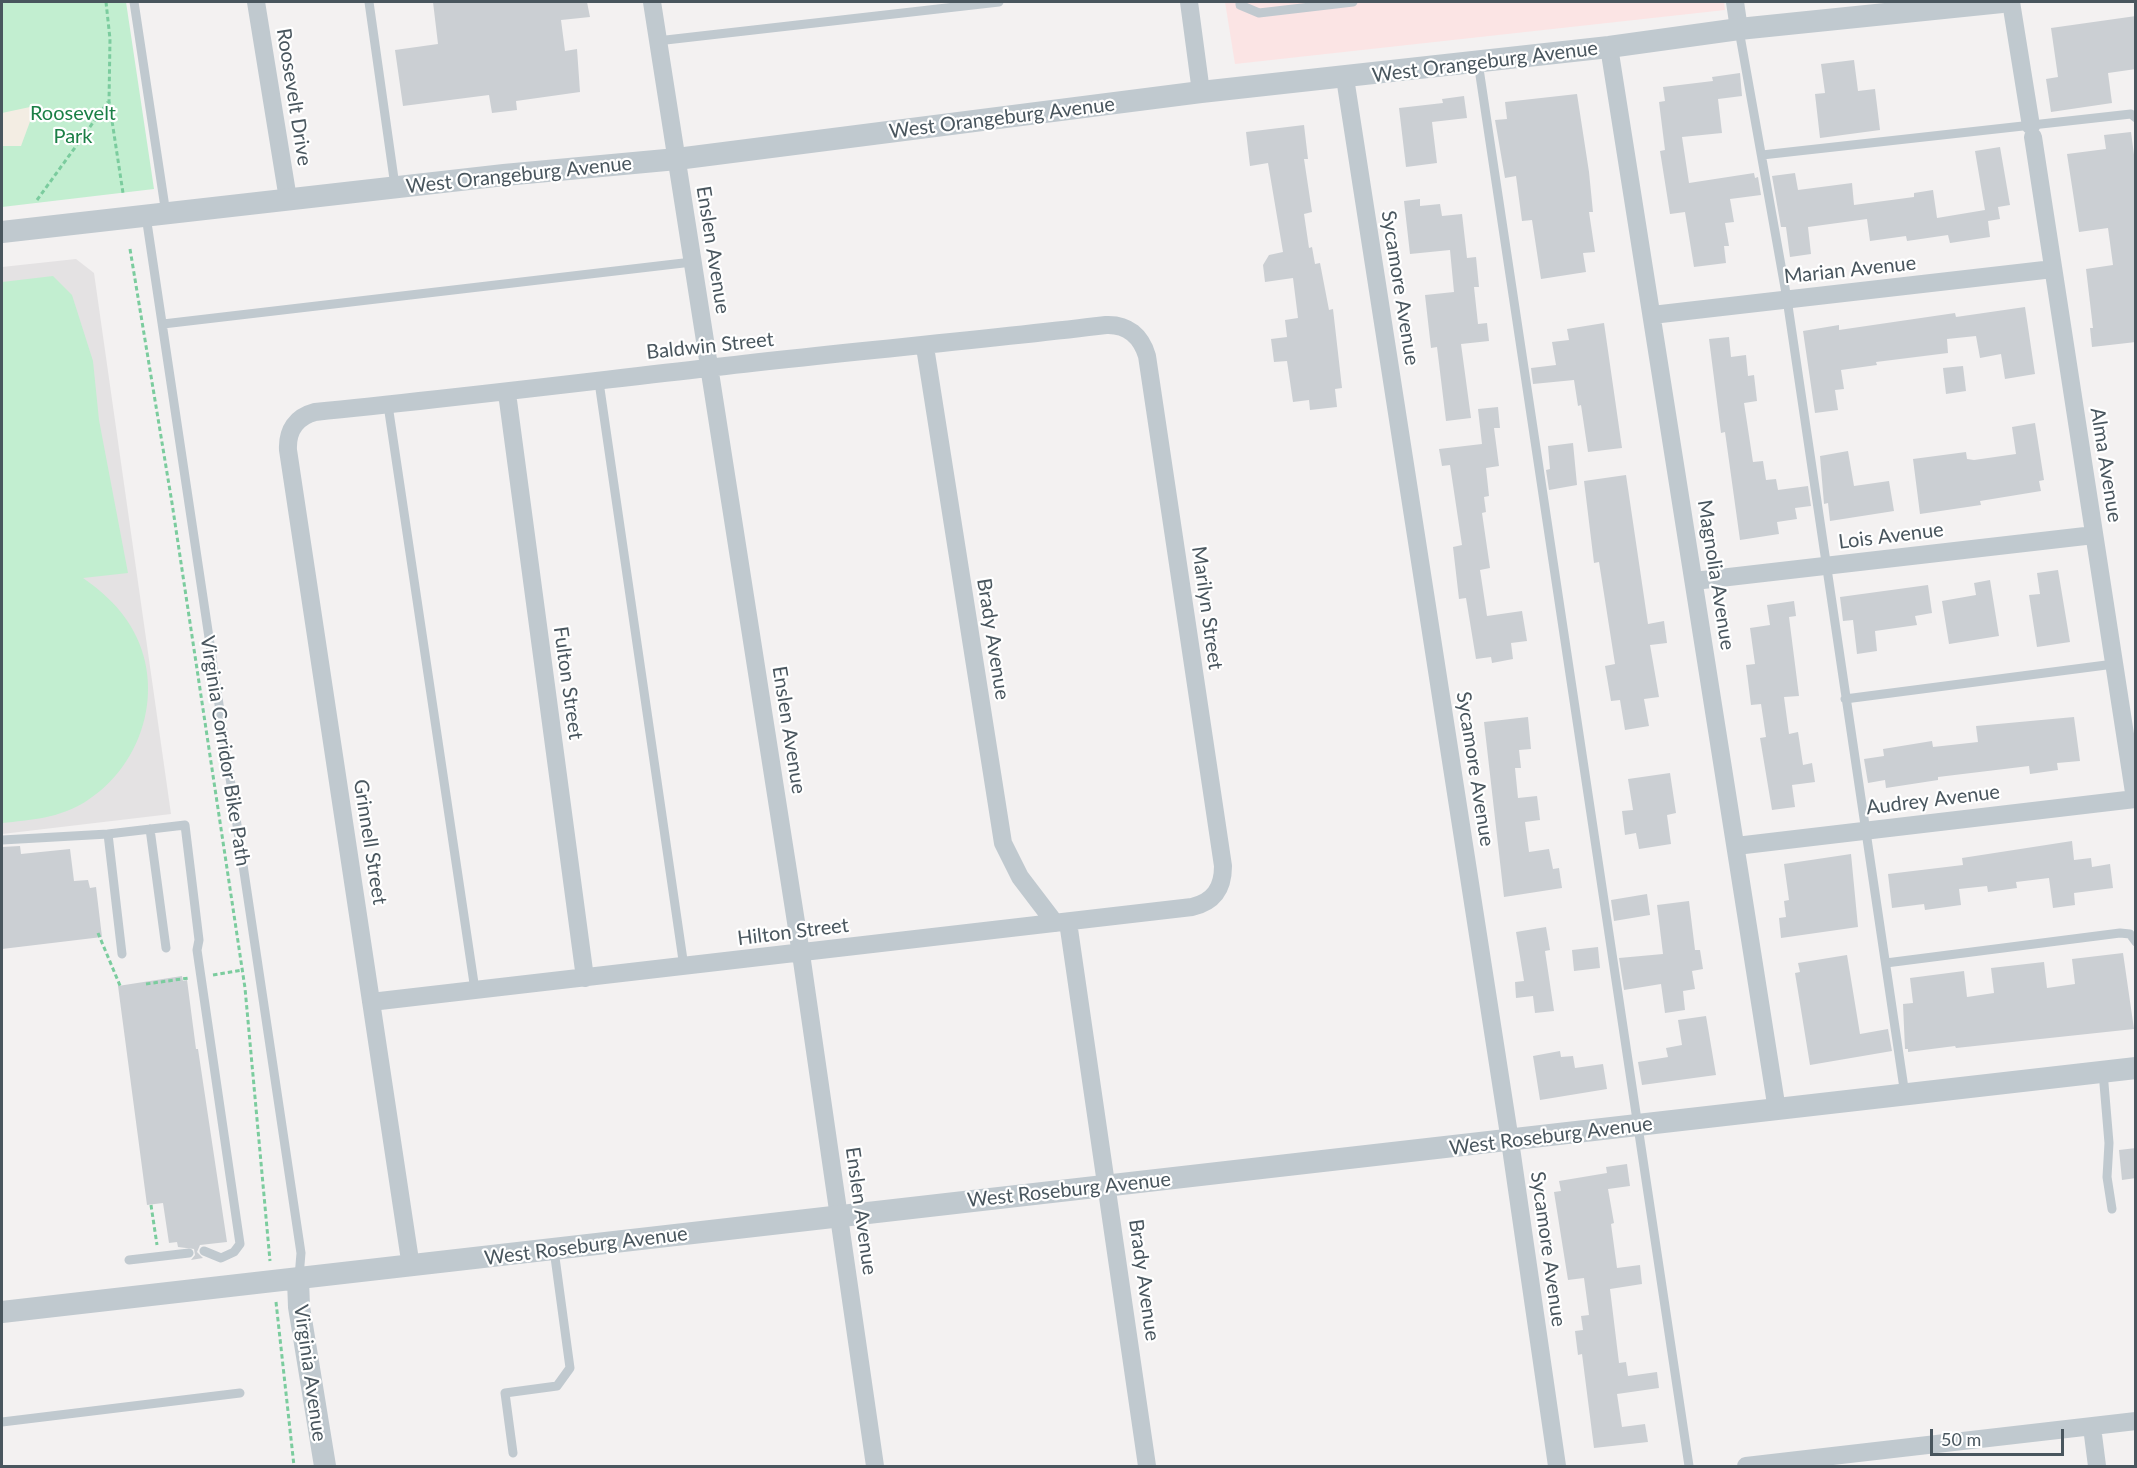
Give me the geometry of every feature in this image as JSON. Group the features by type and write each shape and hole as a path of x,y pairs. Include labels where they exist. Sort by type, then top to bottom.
{"street":[{"name":"Roosevelt Drive","path":"256,2 288,199"},
{"name":"Enslen Avenue","path":"652,2 801,954 875,1467"},
{"path":"1189,2 1201,92"},
{"path":"1735,2 1739,29"},
{"name":"West Orangeburg Avenue","path":"2,232 396,187 677,159 1201,92 1345,78 1609,47 1739,29 2002,2"},
{"name":"Alma Avenue","path":"2011,2 2135,799"},
{"name":"Magnolia Avenue","path":"1609,47 1778,1110"},
{"name":"Sycamore Avenue","path":"1345,78 1510,1141 1557,1467"},
{"name":"Marian Avenue","path":"1652,315 2053,269"},
{"name":"Baldwin Street","path":"293,425 315,412 507,393 710,368 925,347 1106,325 1123,327 1134,332"},
{"name":"Marilyn Street","path":"1134,332 1144,345 1147,356 1218,830 1223,878 1216,893"},
{"name":"Brady Avenue","path":"925,347 1003,843 1020,877 1062,922 1108,1186 1147,1467"},
{"name":"Fulton Street","path":"507,393 585,978"},
{"name":"Grinnell Street","path":"293,425 288,450 411,1267"},
{"name":"Lois Avenue","path":"1694,581 2094,535"},
{"name":"Audrey Avenue","path":"1736,846 2135,799"},
{"name":"Hilton Street","path":"371,1002 1192,907 1209,900 1216,893"},
{"name":"West Roseburg Avenue","path":"2,1312 2136,1068"},
{"name":"Virginia Avenue","path":"298,1279 299,1307 325,1467"},
{"path":"1746,1467 1822,1462 2136,1421"},
{"path":"2092,1426 2097,1467"}],"lane":[{"path":"134,2 156,215 163,324 301,1253 298,1279"},
{"path":"369,2 396,187"},
{"path":"657,41 999,2"},
{"path":"1240,2 1240,5 1259,13 1353,2"},
{"path":"1739,29 1787,299 1864,831 1905,1095"},
{"path":"1478,62 1689,1467"},
{"path":"1762,155 2032,131 2131,114 2136,117"},
{"path":"163,324 692,262"},
{"path":"599,382 684,967"},
{"path":"388,405 475,990"},
{"path":"1845,699 2114,664"},
{"path":"2,840 32,836 108,834 185,825 199,940 196,950 240,1244 234,1252 221,1258 204,1251"},
{"path":"150,830 166,948"},
{"path":"108,834 122,954"},
{"path":"1886,963 2120,933 2130,934 2136,942"},
{"path":"2103,1072 2109,1143 2108,1178 2112,1209"},
{"path":"513,1453 505,1392 557,1386 570,1368 554,1250"},
{"path":"129,1260 189,1253"},
{"path":"2,1422 240,1394"}],"path":[{"path":"106,2 111,39 109,101 123,193"},
{"path":"37,200 109,101"},
{"name":"Virginia Corridor Bike Path","path":"130,249 172,503 243,970 270,1261"},
{"path":"210,975 243,970"},
{"path":"146,984 188,978"},
{"path":"151,1205 157,1245"},
{"path":"276,1302 294,1467"}],"shaded area":[{"path":"1225,2 1724,2 1725,10 1235,64"},
{"path":"76,259 94,273 171,814 2,834 2,267"}],"green space":[{"name":"Roosevelt Park","path":"2,2 126,2 154,189 2,207"},
{"path":"53,276 72,295 93,361 99,420 128,573 83,578 117,607 126,619 139,643 146,668 148,694 144,719 136,743 123,766 106,786 85,802 65,812 2,823 2,282"}],"sand":[{"path":"35,108 21,146 2,146 2,113"}],"building":[{"path":"433,2 587,2 590,17 561,20 565,51 577,49 580,92 516,101 517,110 492,113 489,95 403,106 395,50 438,44"},
{"path":"2136,16 2136,69 2108,73 2112,103 2051,112 2046,79 2058,77 2051,28"},
{"path":"1854,60 1858,91 1875,89 1880,130 1820,138 1815,94 1825,93 1821,64"},
{"path":"1740,73 1742,96 1718,99 1722,133 1682,137 1689,183 1754,173 1755,178 1758,177 1761,195 1730,199 1734,222 1725,223 1729,246 1724,246 1726,263 1694,267 1685,212 1670,214 1660,151 1665,150 1659,102 1665,101 1663,87 1713,81 1712,77"},
{"path":"1577,94 1589,172 1593,212 1589,212 1595,252 1583,253 1586,272 1541,279 1532,220 1522,221 1516,176 1505,178 1495,120 1507,119 1505,102"},
{"path":"1464,96 1467,118 1432,122 1437,163 1406,167 1399,108 1443,103 1442,99"},
{"path":"1304,125 1308,159 1304,159 1312,212 1304,214 1309,248 1312,247 1315,264 1320,263 1329,310 1333,309 1342,388 1335,389 1337,407 1310,410 1309,400 1293,402 1287,361 1274,362 1271,339 1287,337 1285,320 1298,318 1293,278 1265,282 1263,265 1269,255 1283,252 1268,163 1250,166 1246,132"},
{"path":"2131,132 2136,170 2136,342 2092,347 2090,328 2093,328 2086,269 2113,265 2108,228 2079,232 2067,154 2106,149 2104,135"},
{"path":"2000,147 2010,205 1998,207 2000,219 1988,221 1990,237 1950,243 1948,235 1907,241 1906,236 1870,241 1867,219 1808,227 1811,254 1790,257 1786,227 1781,227 1772,176 1795,173 1798,190 1852,183 1854,205 1914,197 1914,193 1933,190 1937,218 1985,210 1975,151"},
{"path":"1420,199 1420,206 1440,204 1442,216 1462,214 1467,258 1476,257 1479,287 1474,287 1478,324 1487,323 1489,341 1461,344 1471,418 1446,421 1437,347 1431,348 1425,295 1454,292 1450,250 1410,254 1404,201"},
{"path":"2025,307 2035,374 2005,379 2001,354 1980,358 1976,336 1947,339 1948,353 1876,362 1877,365 1841,370 1844,389 1835,390 1838,410 1815,413 1803,331 1839,325 1839,330 1955,313 1956,317"},
{"path":"1604,323 1622,448 1588,452 1581,405 1578,406 1574,380 1533,384 1531,368 1556,365 1552,342 1569,340 1567,329"},
{"path":"1729,337 1731,357 1746,355 1748,376 1754,375 1757,401 1744,403 1753,462 1763,461 1766,480 1776,479 1778,490 1808,486 1811,506 1795,508 1797,519 1777,522 1779,534 1740,540 1725,432 1721,433 1709,339"},
{"path":"1963,366 1966,391 1946,394 1943,368"},
{"path":"1498,407 1500,428 1494,428 1499,466 1486,468 1489,496 1484,497 1486,512 1482,513 1490,568 1480,570 1487,616 1522,611 1527,641 1511,643 1513,659 1492,663 1491,657 1476,659 1466,598 1459,599 1453,547 1462,545 1450,465 1442,466 1439,449 1482,444 1478,409"},
{"path":"2035,423 2044,480 2039,481 2041,491 1980,501 1981,505 1920,514 1913,459 1966,452 1967,459 1974,460 2016,454 2012,427"},
{"path":"1573,443 1577,485 1549,490 1546,470 1550,469 1548,446"},
{"path":"1848,451 1854,486 1889,481 1894,511 1830,521 1828,503 1824,504 1820,456"},
{"path":"1626,475 1648,624 1664,621 1667,643 1650,645 1659,697 1644,699 1649,726 1625,730 1620,700 1611,701 1605,666 1615,664 1599,562 1594,563 1584,481"},
{"path":"2058,570 2070,642 2037,647 2029,595 2040,594 2037,573"},
{"path":"1990,580 1999,636 1949,644 1942,601 1976,595 1974,583"},
{"path":"1928,585 1932,613 1915,616 1917,625 1875,631 1877,651 1857,654 1853,620 1843,621 1840,597"},
{"path":"1794,601 1796,616 1789,617 1799,696 1784,697 1789,734 1798,732 1803,765 1812,763 1815,782 1792,785 1795,807 1772,810 1760,738 1766,737 1761,704 1751,705 1746,665 1755,664 1750,628 1770,625 1767,605"},
{"path":"1528,717 1531,749 1519,750 1521,768 1515,768 1518,798 1537,796 1540,820 1525,822 1529,852 1549,849 1553,869 1559,868 1562,888 1504,897 1484,722"},
{"path":"2074,717 2080,761 2057,763 2058,770 2030,774 2029,766 1938,777 1938,780 1886,788 1885,780 1868,783 1864,759 1884,756 1883,749 1932,741 1933,747 1978,742 1976,726"},
{"path":"1670,773 1676,813 1667,815 1671,844 1639,849 1636,833 1625,835 1622,811 1633,810 1628,779"},
{"path":"2072,841 2074,860 2091,858 2092,867 2110,864 2113,888 2074,893 2075,905 2053,908 2049,878 2016,882 2017,888 1988,892 1987,886 1959,889 1961,905 1925,910 1924,904 1892,908 1888,874 1963,865 1962,858"},
{"path":"20,846 21,854 70,849 74,881 88,880 90,888 96,887 102,937 2,949 2,847"},
{"path":"1851,854 1858,927 1781,938 1779,918 1786,917 1784,901 1789,900 1784,864"},
{"path":"1647,894 1650,915 1614,921 1611,900"},
{"path":"1689,901 1695,950 1700,950 1703,969 1692,971 1695,989 1683,991 1685,1010 1665,1013 1661,984 1624,990 1619,958 1663,954 1657,905"},
{"path":"1546,927 1550,950 1545,951 1554,1011 1535,1013 1533,996 1516,998 1515,982 1524,981 1516,932"},
{"path":"1598,947 1600,968 1574,971 1572,950"},
{"path":"2123,953 2134,1029 1956,1048 1955,1046 1908,1052 1908,1049 1905,1049 1903,1004 1913,1003 1910,978 1964,971 1967,997 1994,993 1991,968 2044,962 2047,988 2075,984 2072,959"},
{"path":"1847,955 1860,1034 1888,1029 1892,1051 1810,1065 1795,973 1800,972 1798,963"},
{"path":"182,976 183,981 187,980 227,1242 200,1245 197,1252 203,1258 191,1260 195,1255 194,1249 178,1247 177,1242 169,1243 163,1203 147,1205 118,986"},
{"path":"1706,1016 1716,1075 1642,1085 1638,1062 1668,1057 1666,1048 1682,1045 1678,1020"},
{"path":"1560,1051 1561,1057 1573,1056 1575,1068 1603,1064 1607,1089 1540,1100 1533,1056"},
{"path":"2136,1148 2136,1178 2122,1180 2119,1150"},
{"path":"1627,1164 1630,1186 1608,1189 1614,1223 1611,1224 1617,1268 1640,1265 1642,1284 1610,1289 1619,1363 1626,1362 1628,1376 1657,1372 1659,1388 1617,1394 1622,1427 1645,1424 1648,1442 1594,1448 1582,1354 1578,1355 1575,1331 1583,1330 1581,1316 1589,1315 1584,1278 1568,1280 1554,1192 1561,1191 1559,1181 1607,1173 1606,1167"}]}
